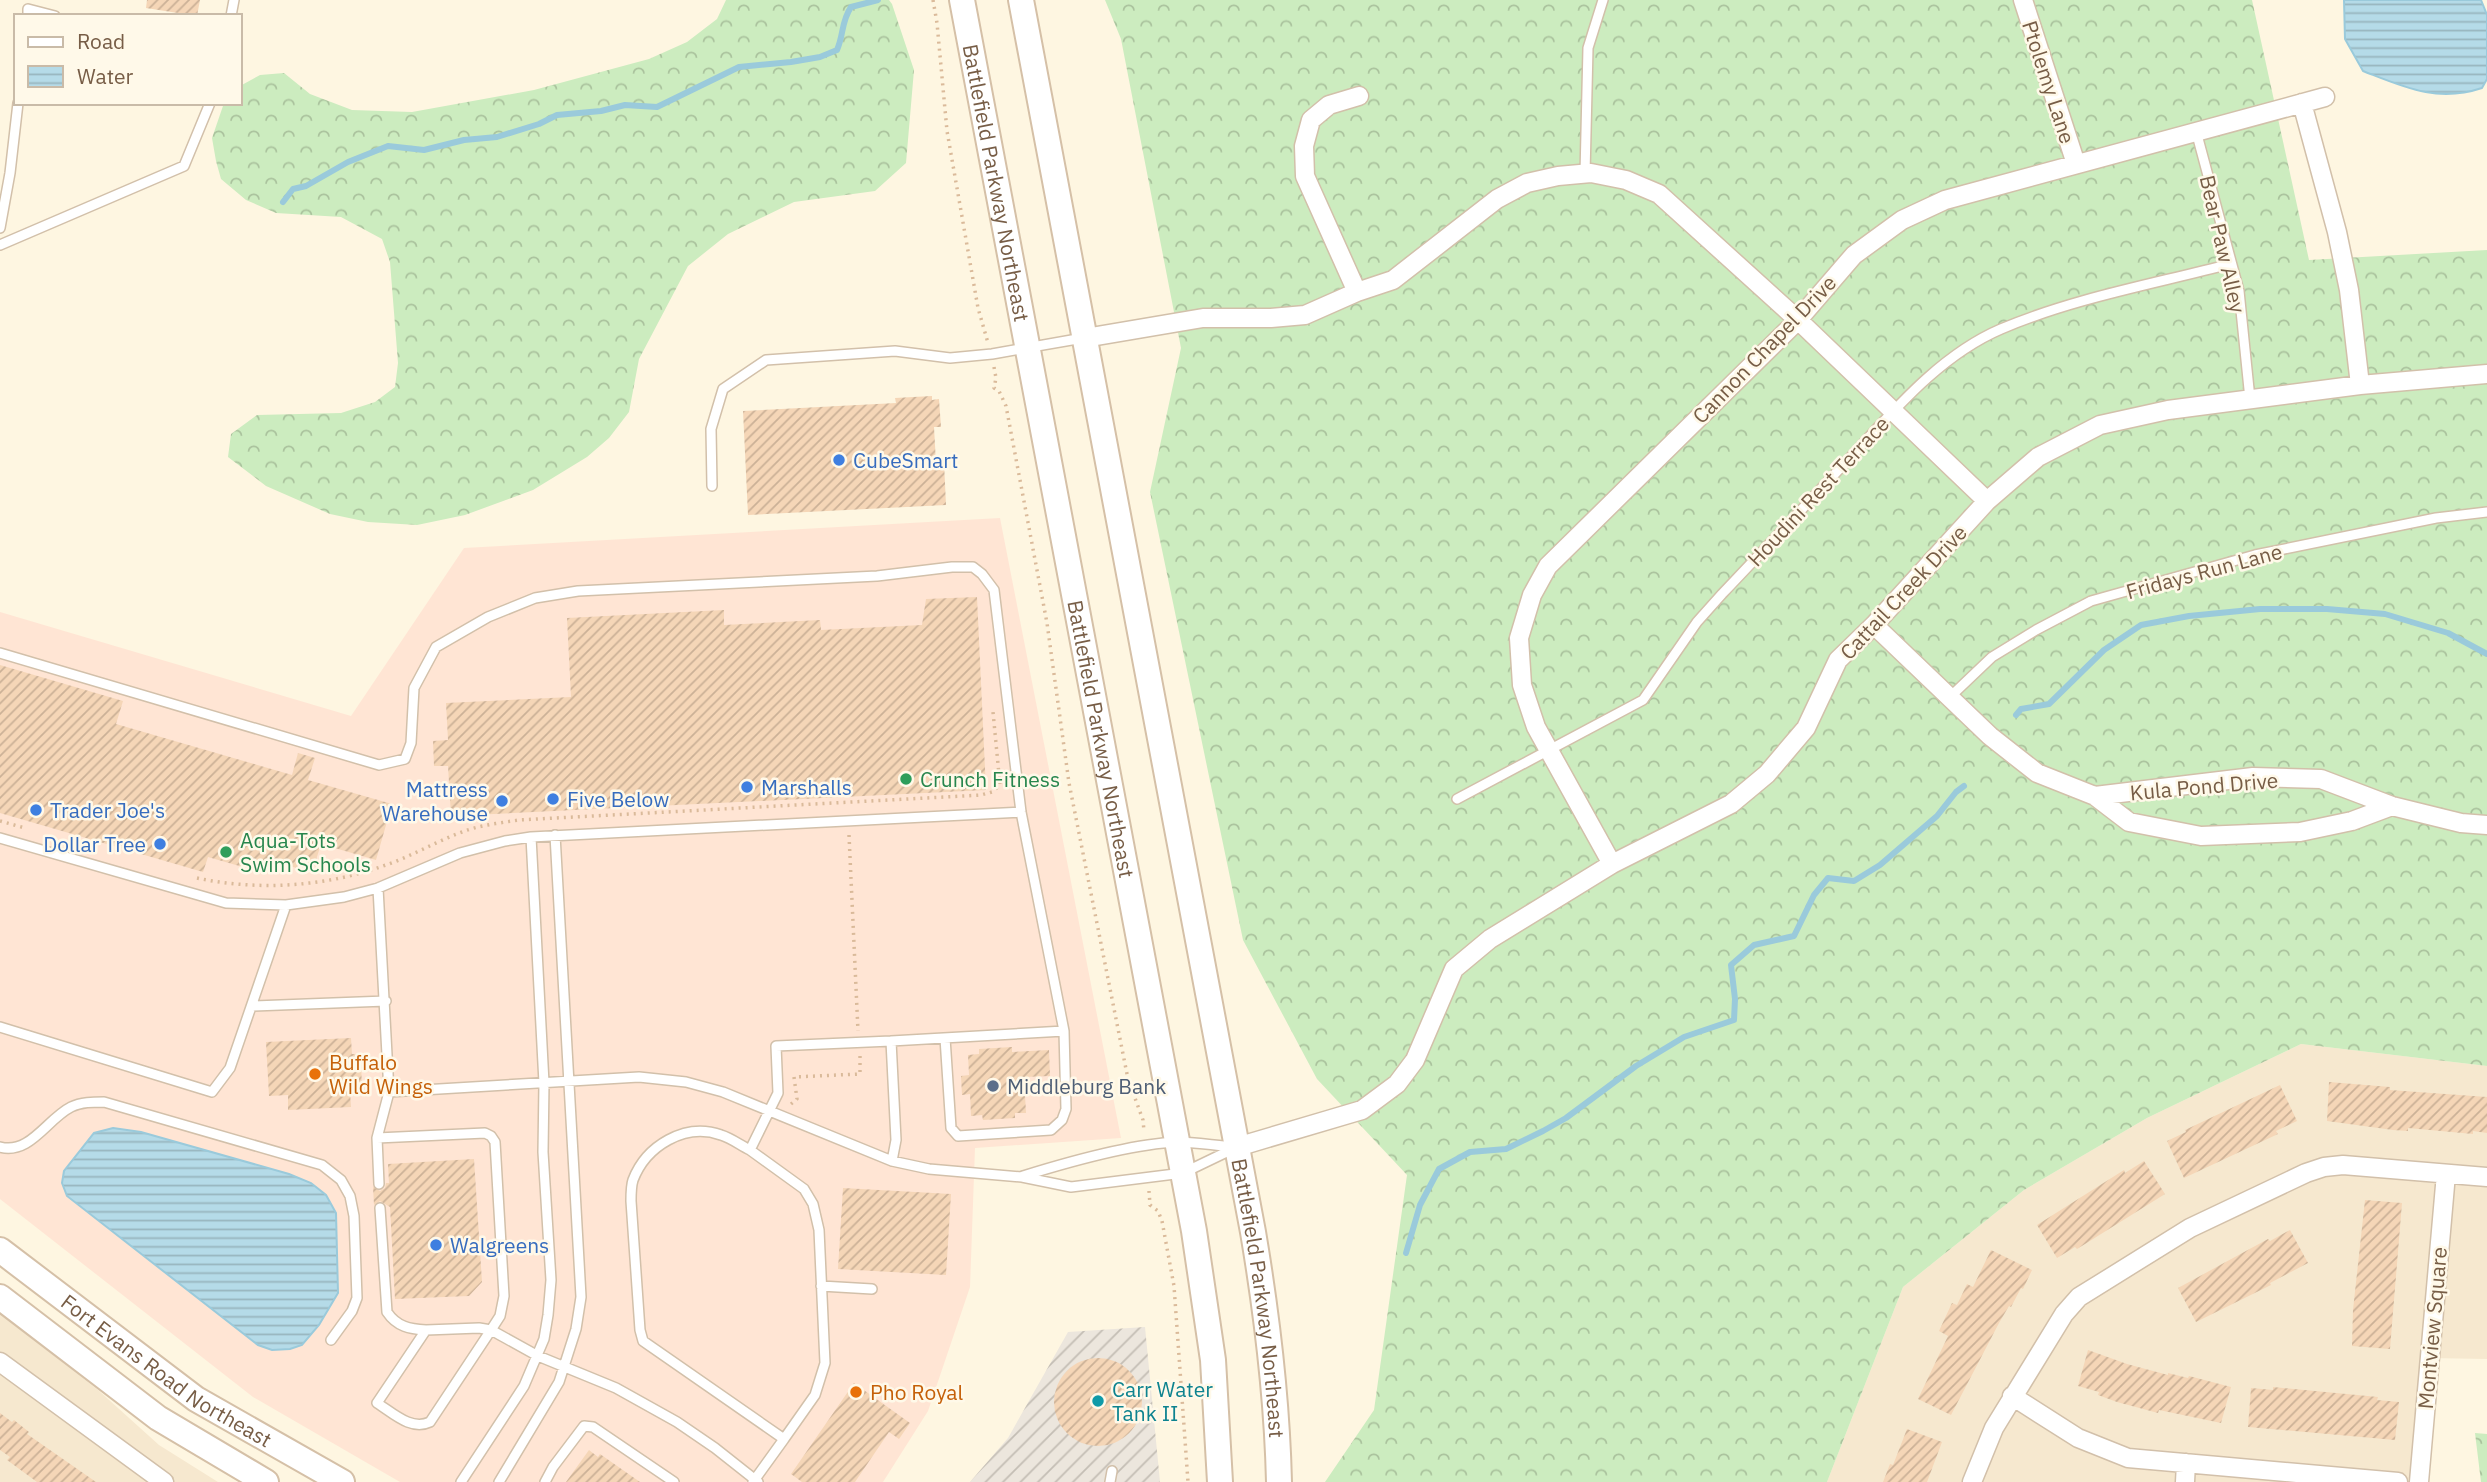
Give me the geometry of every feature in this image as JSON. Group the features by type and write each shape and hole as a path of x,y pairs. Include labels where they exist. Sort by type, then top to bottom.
{"main road":[{"name":"Battlefield Parkway Northeast","path":"962,0 1177,1142 1213,1360 1220,1482"},
{"name":"Battlefield Parkway Northeast","path":"1021,0 1266,1308 1273,1370 1279,1482"},
{"name":"Fort Evans Road Northeast","path":"0,1250 197,1399 342,1482"},
{"name":"Fort Evans Road Northeast","path":"0,1297 158,1418 266,1482"}],"street":[{"name":"Ptolemy Lane","path":"2023,0 2076,164"},
{"path":"1357,292 1305,176 1304,146 1311,120 1329,105 1359,96"},
{"name":"Cannon Chapel Drive","path":"1612,864 1536,727 1522,685 1519,638 1532,595 1548,566 1798,320 1853,255 1902,220 1945,200 2325,97"},
{"path":"2302,103 2337,232 2349,290 2360,385"},
{"path":"1085,338 1203,318 1305,315 1392,280 1497,199 1527,183 1558,176 1585,174 1626,180 1658,194 1798,320 1987,501"},
{"name":"Cattail Creek Drive","path":"1237,1147 1362,1110 1397,1084 1415,1060 1454,969 1490,939 1612,864 1731,804 1767,774 1806,728 1838,660 1874,625 1987,501 2038,457 2100,425 2168,410 2360,385 2487,374"},
{"name":"Kula Pond Drive","path":"1874,625 1990,736 2037,773 2095,796 2129,822 2201,836 2300,832 2351,821 2392,806"},
{"name":"Kula Pond Drive","path":"2095,796 2253,777 2321,779 2392,806 2461,823 2487,825"},
{"path":"1972,1482 1994,1428 2064,1314 2079,1297 2190,1228 2324,1167 2343,1165 2487,1177"},
{"name":"Montview Square","path":"2419,1482 2446,1174"},
{"path":"0,1362 164,1482"},
{"path":"2012,1396 2078,1438 2128,1458 2399,1482"},
{"path":"2185,1482 2186,1463"}],"lane":[{"path":"20,0 28,13"},
{"path":"1585,174 1588,48 1603,0"},
{"path":"0,228 18,105"},
{"path":"0,245 184,166 209,105"},
{"name":"Bear Paw Alley","path":"2196,131 2239,291 2250,400"},
{"name":"Houdini Rest Terrace","path":"1457,799 1643,700 1697,622 1893,411 1928,378 1955,358 1999,330 2060,307 2230,264"},
{"path":"712,486 711,429 723,389 765,360 895,351 950,358 992,354 1026,346 1085,338"},
{"name":"Fridays Run Lane","path":"1950,697 1992,657 2091,601 2255,555 2436,518 2487,512"},
{"path":"0,653 379,765 405,759 411,743 414,688 436,647 488,617 535,598 578,591 877,576 973,567 994,590 1021,812 1064,1031 1066,1109 1062,1120 1051,1130 958,1136 950,1128 945,1038"},
{"path":"0,838 226,903 286,905 344,897 378,888 460,853 531,837 1021,812"},
{"path":"499,1482 559,1382 576,1329 581,1297 555,835"},
{"path":"461,1482 524,1386 538,1356 544,1339 551,1280 531,837"},
{"path":"378,888 389,1092 377,1138 379,1184"},
{"path":"0,1027 212,1092 230,1068 286,905"},
{"path":"252,1006 386,1001"},
{"path":"750,1150 778,1093 776,1046 1064,1031"},
{"path":"891,1041 896,1140 892,1161"},
{"path":"389,1092 639,1077 667,1079 723,1092 892,1161 929,1169 1021,1177 1071,1187 1182,1173 1237,1147"},
{"path":"0,1147 21,1147 70,1107 88,1102 104,1102 322,1165 341,1180 350,1196 354,1216 357,1298 352,1311 331,1340"},
{"path":"380,1208 387,1312 391,1318 406,1328 491,1330 538,1356 616,1388 677,1422 755,1481 815,1395 825,1363 819,1230 813,1204 804,1189 750,1150 720,1134 699,1131 668,1139 642,1163 632,1182 631,1201 640,1330 643,1341 784,1438"},
{"path":"377,1138 485,1133 495,1142 504,1296 499,1316 430,1422 421,1426 412,1424 377,1403 426,1330"},
{"path":"1021,1177 1069,1162 1177,1142 1237,1147"},
{"path":"821,1286 872,1289"},
{"path":"545,1482 584,1426 593,1427 671,1481"},
{"path":"1111,1482 1112,1471"}],"path":[{"path":"933,0 947,131 978,308 992,354 996,378 994,388 1004,398 1006,407 1054,665 1069,783 1128,1079 1143,1120 1145,1147"},
{"path":"785,1116 793,1100 797,1099 794,1077 860,1074 847,802"},
{"path":"1147,1178 1150,1205 1158,1211 1162,1222 1174,1286 1188,1482"}],"shaded area":[{"path":"1000,518 1121,1138 975,1148 970,1287 928,1411 883,1482 400,1482 253,1397 0,1199 0,612 351,716 464,548"},
{"path":"2301,1044 2487,1066 2487,1359 2429,1358 2419,1482 1827,1482 1903,1287 2024,1190 2147,1118"},
{"path":"0,1313 98,1390 159,1445 218,1482 0,1482"},
{"path":"1145,1327 1160,1482 970,1482 1008,1438 1068,1332"}],"green space":[{"path":"726,0 889,0 914,70 906,163 875,191 794,202 728,234 688,266 639,359 629,412 609,438 587,457 533,490 465,515 417,525 368,522 330,514 266,486 228,457 231,434 257,415 341,413 375,402 395,387 398,363 390,262 382,239 341,217 276,213 246,200 221,179 212,138 223,105 242,105 242,85 260,75 284,73 310,94 352,110 412,112 534,90 649,59 687,42 717,19"},
{"path":"1105,0 2252,0 2309,260 2487,250 2487,1066 2301,1044 2147,1118 2024,1190 1903,1287 1827,1482 1325,1482 1374,1410 1407,1175 1317,1079 1243,940 1150,492 1181,348 1121,39"},
{"path":"2475,1433 2487,1434 2487,1482 2481,1482"}],"water":[{"path":"2344,0 2481,0 2487,15 2487,79 2482,88 2450,94 2421,91 2363,71 2345,39"},
{"path":"113,1128 141,1132 289,1174 311,1183 326,1195 336,1213 338,1293 319,1325 302,1345 272,1350 258,1345 67,1196 62,1183 64,1171 94,1133"}],"building":[{"path":"147,0 200,0 197,14 146,8"},
{"path":"932,396 932,400 939,399 941,427 934,427 936,463 944,462 946,505 748,515 743,411 896,403 895,398"},
{"path":"977,597 986,790 451,816 448,766 434,766 433,741 448,740 446,703 571,697 567,618 724,610 724,625 820,620 821,630 922,625 926,599"},
{"path":"0,665 123,701 116,724 292,775 298,753 315,758 308,780 392,804 376,860 321,844 312,873 268,859 264,873 208,857 203,872 0,813"},
{"path":"351,1038 352,1054 358,1054 358,1061 361,1061 362,1091 350,1092 351,1107 288,1110 288,1095 269,1096 266,1042"},
{"name":"Middleburg Bank","path":"1012,1047 1012,1052 1049,1050 1050,1076 1024,1077 1026,1113 1015,1113 1015,1118 983,1120 982,1115 971,1116 970,1094 962,1095 961,1076 969,1075 968,1055 979,1054 979,1049"},
{"path":"2329,1082 2390,1087 2390,1090 2487,1097 2487,1133 2408,1128 2408,1131 2393,1130 2327,1121"},
{"path":"2280,1085 2297,1121 2276,1131 2278,1134 2184,1178 2167,1141"},
{"name":"Walgreens","path":"474,1159 482,1282 469,1296 395,1299 390,1207 380,1201 374,1205 373,1187 380,1191 389,1183 388,1164"},
{"path":"2144,1161 2165,1194 2077,1249 2075,1247 2057,1258 2037,1225 2124,1170 2125,1173"},
{"path":"843,1188 951,1194 946,1275 838,1269"},
{"path":"2365,1200 2402,1203 2390,1349 2352,1346 2353,1310"},
{"path":"2290,1230 2308,1263 2270,1283 2271,1285 2196,1322 2178,1288 2268,1239 2270,1241"},
{"path":"1991,1250 2032,1270 2023,1289 2021,1288 1999,1323 1951,1415 1918,1399 1948,1336 1939,1331 1952,1303 1957,1305 1967,1284 1973,1287"},
{"path":"2088,1350 2168,1375 2189,1376 2231,1387 2221,1423 2159,1410 2158,1413 2117,1402 2098,1395 2099,1392 2078,1386"},
{"name":"Carr Water Tank II","path":"1098,1358 1115,1362 1129,1371 1138,1385 1142,1402 1138,1419 1129,1433 1115,1442 1098,1446 1081,1442 1067,1433 1058,1419 1054,1402 1058,1385 1067,1371 1081,1362"},
{"path":"854,1383 910,1423 899,1439 889,1432 855,1482 802,1482 791,1474"},
{"path":"2273,1387 2378,1397 2377,1400 2399,1402 2395,1440 2248,1427 2251,1388 2273,1390"},
{"path":"0,1413 12,1422 14,1420 29,1432 27,1434 96,1482 37,1482 7,1460 10,1457 0,1450"},
{"path":"1907,1429 1942,1442 1927,1482 1883,1482 1890,1464 1893,1465"},
{"path":"589,1450 598,1457 600,1454 640,1482 566,1482"}],"waterway":[{"path":"283,202 293,189 306,186 348,162 388,146 424,150 464,140 497,137 539,124 557,115 601,111 625,105 657,107 739,67 820,57 837,50 851,7 878,0"},
{"path":"2016,715 2021,709 2049,704 2104,650 2141,625 2189,616 2260,609 2327,609 2385,614 2448,633 2487,654"},
{"path":"1406,1253 1420,1205 1439,1169 1470,1152 1506,1149 1543,1131 1566,1118 1636,1066 1684,1037 1734,1020 1735,999 1731,965 1754,945 1794,936 1814,895 1828,878 1854,881 1880,865 1937,816 1964,786"}],"place":[{"name":"CubeSmart","path":"839,460"},
{"name":"Crunch Fitness","path":"906,779"},
{"name":"Marshalls","path":"747,787"},
{"name":"Five Below","path":"553,799"},
{"name":"Mattress Warehouse","path":"502,801"},
{"name":"Trader Joe's","path":"36,810"},
{"name":"Dollar Tree","path":"160,844"},
{"name":"Aqua-Tots Swim Schools","path":"226,852"},
{"name":"Buffalo Wild Wings","path":"315,1074"},
{"name":"Middleburg Bank","path":"993,1086"},
{"name":"Walgreens","path":"436,1245"},
{"name":"Pho Royal","path":"856,1392"},
{"name":"Carr Water Tank II","path":"1098,1401"}]}
